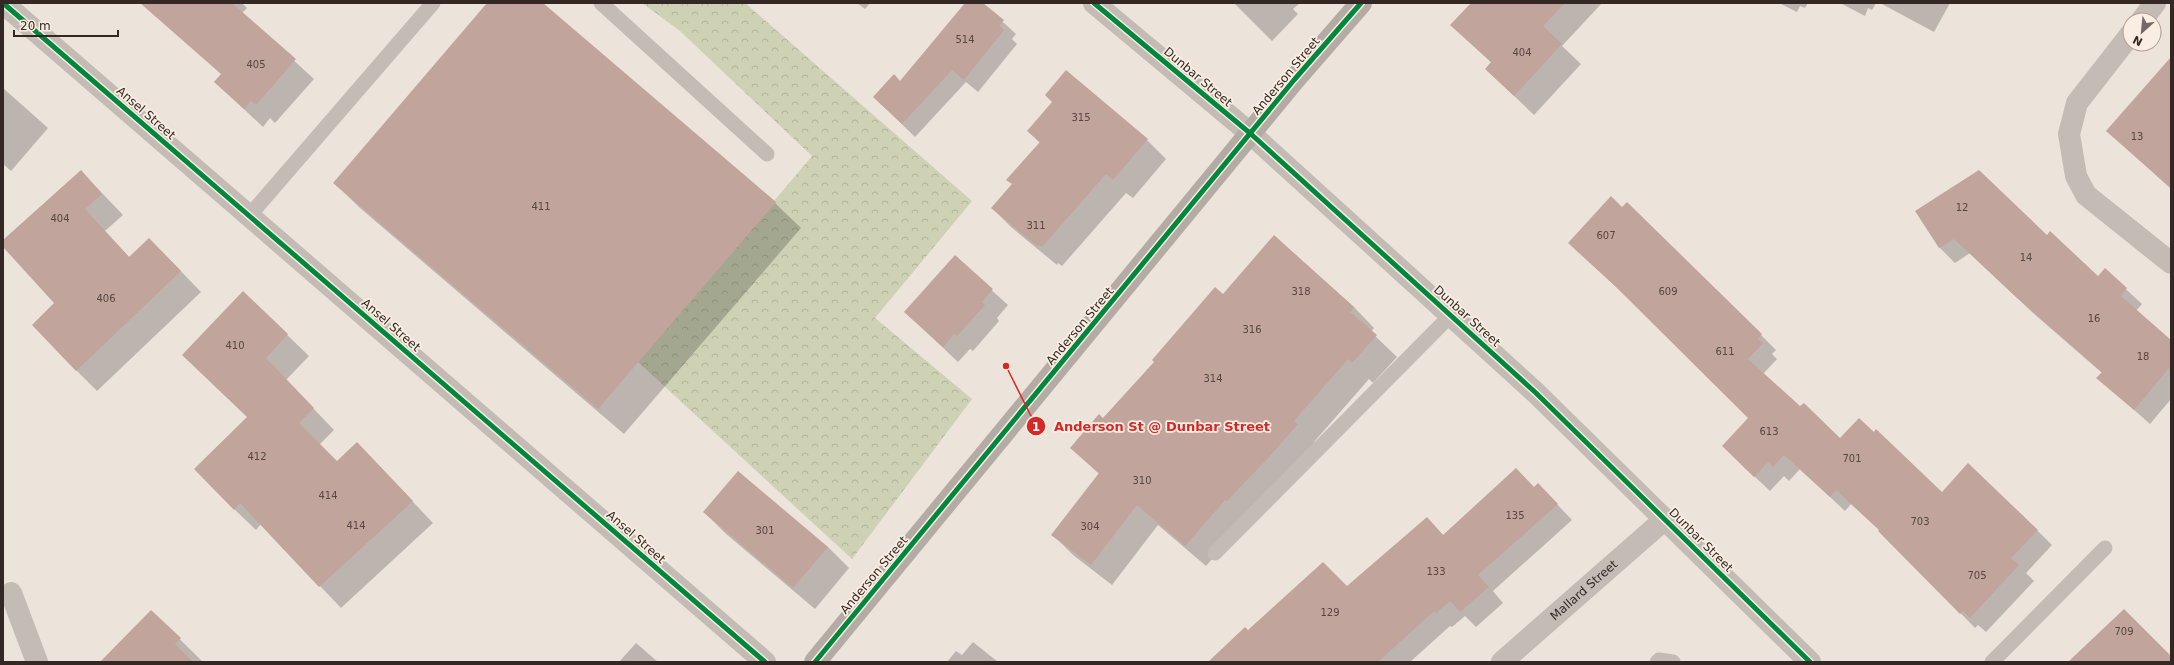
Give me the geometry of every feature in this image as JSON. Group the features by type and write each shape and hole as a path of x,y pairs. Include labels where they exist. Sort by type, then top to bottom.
{"main road":[{"name":"Anderson Street","path":"815,662 1361,3"}],"street":[{"name":"Ansel Street","path":"3,3 765,662"},
{"name":"Dunbar Street","path":"1094,3 1251,134 1536,393 1810,662"},
{"path":"2148,12 2155,3"},
{"path":"2122,45 2077,103 2070,134 2076,176 2086,195 2171,263"},
{"name":"Mallard Street","path":"1502,662 1665,519"},
{"path":"11,593 37,662"}],"lane":[{"path":"249,216 433,3"},
{"path":"601,3 767,154"},
{"path":"1215,553 1451,315"},
{"path":"1992,662 2105,548"},
{"path":"1657,662 1659,660 1673,662"}],"green space":[{"path":"642,3 745,3 972,201 875,318 972,399 852,559 638,362 812,156 680,31"}],"building":[{"path":"140,3 232,3 296,59 256,105 251,101 244,109 214,82 221,74"},
{"path":"487,3 543,3 776,202 598,409 333,183"},
{"path":"965,3 983,3 1004,20 999,26 1004,30 964,80 952,70 902,124 873,97 894,74 900,81"},
{"path":"1471,3 1565,3 1543,26 1562,44 1514,96 1485,69 1491,62 1450,25"},
{"path":"2171,57 2171,188 2106,131"},
{"path":"1066,70 1148,139 1113,180 1106,174 1042,247 1039,245 1037,246 991,208 1012,184 1006,180 1040,142 1027,131 1052,102 1045,95"},
{"path":"81,170 102,194 85,209 129,257 149,238 181,271 76,371 32,325 54,303 3,247 3,240"},
{"path":"1979,170 2047,235 2050,231 2098,276 2105,268 2127,288 2121,296 2171,340 2171,366 2134,410 2096,378 2102,372 2017,298 1954,239 1939,248 1915,211"},
{"path":"1611,196 1622,207 1627,202 1762,334 1758,339 1763,343 1748,359 1800,406 1804,403 1840,438 1859,418 1874,432 1876,429 1942,492 1968,463 2038,530 2011,558 2019,565 1970,618 1963,611 1960,614 1878,531 1879,530 1836,490 1830,497 1784,455 1773,467 1768,462 1754,477 1722,446 1748,418 1614,285 1568,243"},
{"path":"1274,235 1354,307 1350,312 1377,335 1352,363 1348,359 1294,421 1298,424 1227,501 1225,500 1185,546 1137,505 1091,565 1051,535 1099,473 1070,448 1099,414 1103,418 1154,362 1152,360 1215,287 1223,294"},
{"path":"955,255 993,289 982,302 985,305 957,336 954,334 943,347 904,312"},
{"path":"243,291 288,334 266,358 314,408 299,423 337,461 357,442 413,501 319,587 240,503 234,510 194,469 247,417 182,355"},
{"path":"1516,468 1534,487 1538,483 1558,504 1478,575 1489,587 1460,612 1450,601 1436,613 1434,611 1378,662 1208,662 1245,627 1248,630 1323,562 1347,586 1427,517 1443,535"},
{"path":"738,471 828,547 793,588 703,512"},
{"path":"2124,609 2171,656 2171,662 2068,662"},
{"path":"151,610 181,638 175,644 193,662 100,662"}],"cycle path":[{"path":"3,3 765,662"},
{"path":"1094,3 1251,134 1536,393 1810,662"},
{"path":"815,662 1294,80 1361,3"}],"place":[{"name":"Anderson St @ Dunbar Street","path":"1006,366"}]}
